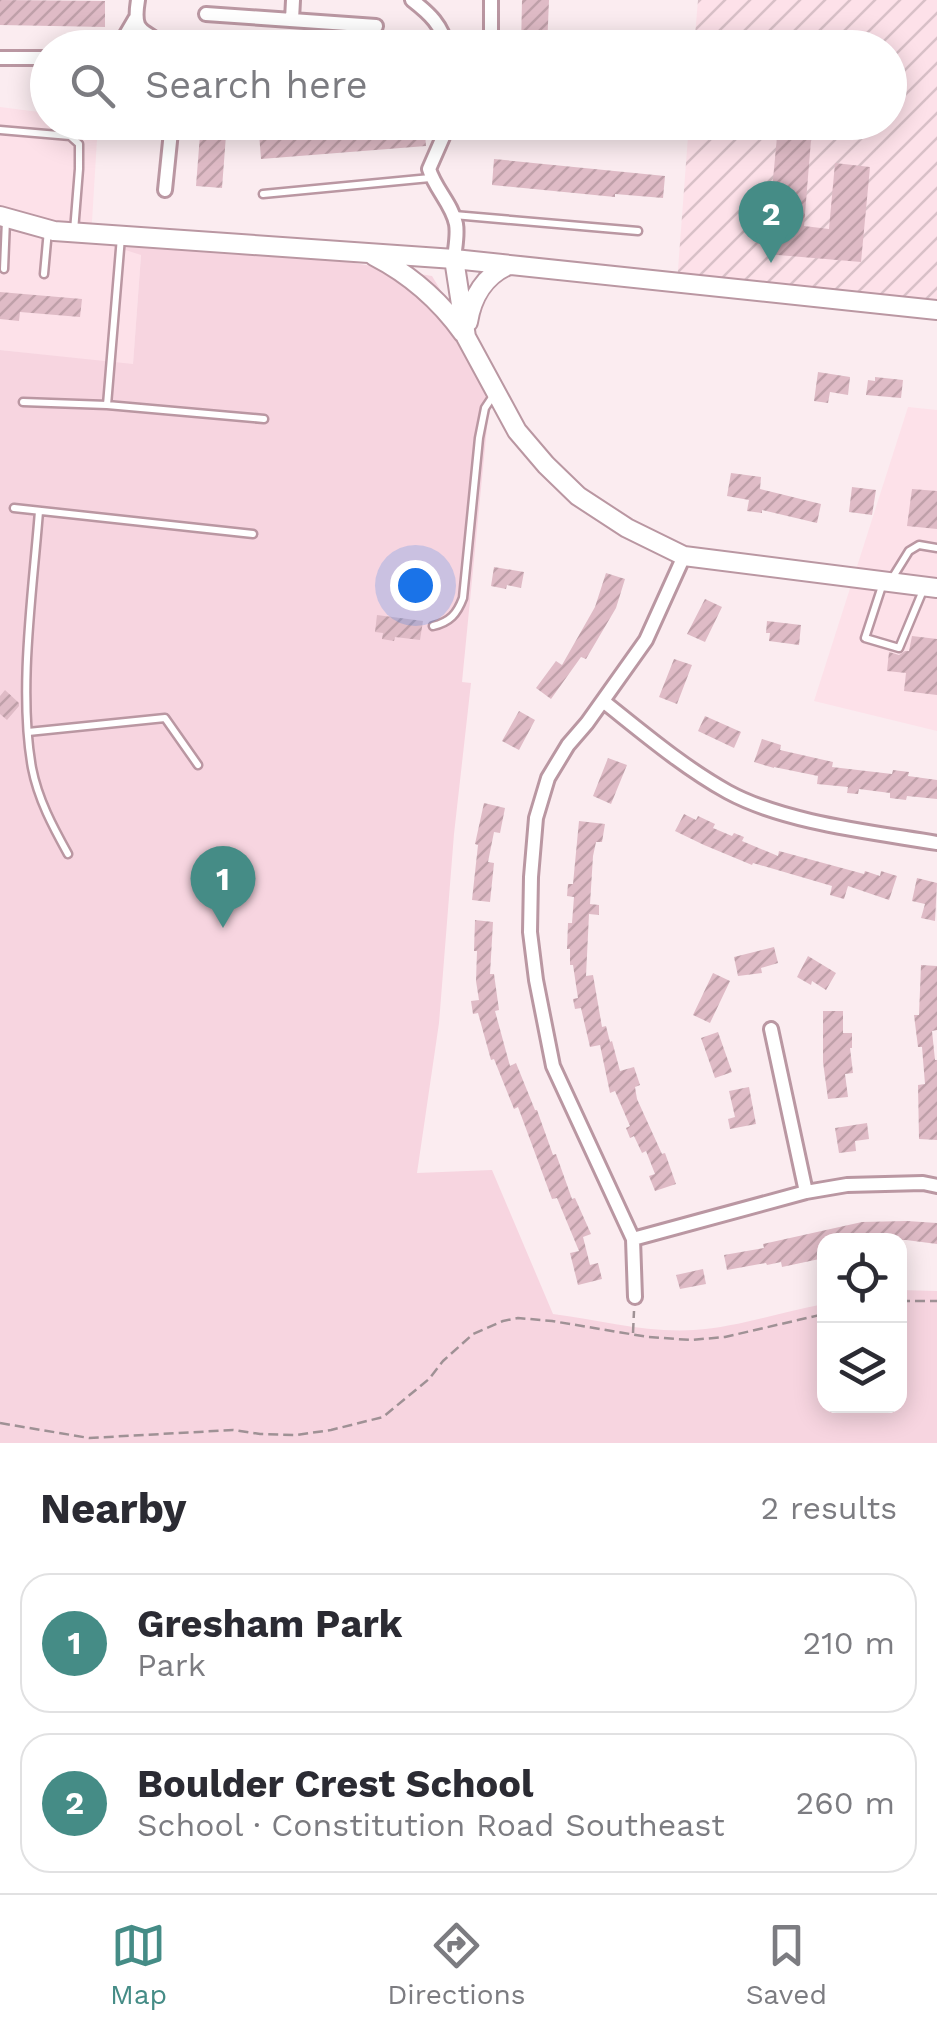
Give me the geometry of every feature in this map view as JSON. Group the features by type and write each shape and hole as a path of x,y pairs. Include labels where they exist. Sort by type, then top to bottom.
{"street":[{"path":"128,30 138,0"},
{"path":"292,20 294,0"},
{"path":"412,0 432,15 441,30"},
{"path":"491,0 491,30"},
{"path":"206,14 376,26"},
{"path":"135,18 141,30"},
{"path":"0,58 30,58"},
{"path":"165,190 170,140"},
{"path":"442,140 429,169 454,220 454,259 466,337"},
{"path":"3,217 74,232 454,259 937,310"},
{"path":"368,253 389,264 450,314 517,431 578,496 627,528 684,556 931,587"},
{"path":"466,337 476,296 498,269 509,265"},
{"path":"635,1297 633,1240 553,1066 530,932 536,818 548,778 646,640 684,556"},
{"path":"603,700 660,746 728,792 794,817 937,843"},
{"path":"771,1029 806,1192"},
{"path":"633,1240 806,1192 847,1185 937,1186"}],"lane":[{"path":"0,130 30,133"},
{"path":"74,140 78,144 74,232"},
{"path":"263,194 432,178"},
{"path":"67,182 78,183"},
{"path":"3,217 4,269"},
{"path":"454,220 638,231"},
{"path":"44,274 48,229"},
{"path":"107,405 121,236"},
{"path":"433,626 451,618 463,598 480,438 485,408 496,392"},
{"path":"23,402 264,419"},
{"path":"14,508 252,534"},
{"path":"39,511 28,651 28,732 32,770 47,816 68,854"},
{"path":"931,587 898,648 865,638 886,582 910,551 919,545 937,548"},
{"path":"28,732 165,718 198,765"}],"path":[{"path":"633,1334 635,1297"},
{"path":"907,1301 937,1301"},
{"path":"0,1423 90,1438 233,1430 296,1435 383,1417 429,1379 473,1334 503,1321 552,1321 690,1340 725,1338 817,1316"}],"shaded area":[{"path":"698,0 937,0 937,310 677,283 688,140 907,140 907,30 695,30"},
{"path":"0,107 30,111 30,140 97,140 91,238 141,254 133,365 0,350"},
{"path":"91,239 264,248 432,276 492,376 462,682 471,683 439,1023 417,1173 492,1170 553,1314 641,1328 694,1330 817,1306 817,1413 907,1413 907,1290 937,1291 937,1443 0,1443 0,350 133,364 141,255"},
{"path":"908,407 937,410 937,731 814,701"}],"building":[{"path":"0,0 105,1 105,27 0,25"},
{"path":"522,0 549,0 548,30 521,30"},
{"path":"200,140 226,140 222,188 196,186"},
{"path":"260,140 426,140 426,146 261,159"},
{"path":"777,140 811,140 804,226 829,229 835,163 870,167 861,262 766,254"},
{"path":"494,159 665,176 663,198 492,185"},
{"path":"0,292 82,299 80,317 20,312 19,321 0,319"},
{"path":"818,372 850,377 848,395 830,392 828,403 814,401"},
{"path":"875,377 903,380 901,398 866,395 868,380 875,381"},
{"path":"731,473 761,477 760,489 821,504 817,523 762,510 747,511 749,500 727,496"},
{"path":"852,487 876,490 872,515 849,512"},
{"path":"912,489 937,491 937,529 907,526"},
{"path":"494,567 524,572 521,588 491,586"},
{"path":"606,573 625,579 616,608 586,659 581,657 551,699 536,688 556,661 562,665 595,607"},
{"path":"705,599 722,607 705,642 687,634"},
{"path":"377,615 423,621 420,640 382,639 383,633 375,632"},
{"path":"767,621 801,625 799,645 769,641"},
{"path":"912,636 937,639 937,695 904,691 906,673 887,671 889,652 899,655 909,651"},
{"path":"674,659 692,665 677,704 659,697"},
{"path":"5,690 19,703 7,720 0,714 0,696"},
{"path":"519,711 535,720 519,750 502,741"},
{"path":"705,716 741,732 734,748 698,731"},
{"path":"762,739 781,745 780,750 833,762 832,767 892,774 893,770 937,780 937,799 890,798 890,793 859,789 858,794 847,793 848,787 817,784 818,776 754,762"},
{"path":"608,758 627,765 611,804 593,796"},
{"path":"484,803 505,808 500,833 494,832 488,862 494,863 490,902 472,900 478,845 475,844"},
{"path":"684,814 696,820 698,816 715,824 713,828 744,837 742,841 778,856 779,851 864,874 865,871 880,876 881,871 897,876 889,900 848,886 844,899 830,895 832,886 752,865 704,845 675,831"},
{"path":"579,821 605,824 602,842 596,842 593,856 590,904 599,905 599,915 589,914 586,976 593,975 602,1027 606,1026 620,1071 634,1067 640,1085 635,1087 637,1099 676,1184 655,1191 649,1176 655,1174 646,1151 642,1153 634,1136 630,1138 626,1128 630,1126 615,1091 610,1093 600,1045 590,1047 581,1008 575,1009 573,999 578,998 567,949 574,897 567,896 568,884 573,884"},
{"path":"917,878 937,883 935,921 921,918 925,904 912,901"},
{"path":"475,920 493,922 490,974 494,974 499,1010 495,1011 510,1066 516,1063 572,1199 575,1198 591,1234 583,1237 590,1265 598,1263 602,1279 578,1285 570,1253 579,1251 557,1198 552,1199 518,1107 514,1109 494,1059 491,1060 478,1013 473,1014 471,1001 479,1000"},
{"path":"774,947 778,963 761,968 762,973 738,976 734,957"},
{"path":"808,956 836,973 826,990 797,977"},
{"path":"921,965 937,966 937,1030 932,1031 937,1060 937,1140 919,1139 918,1085 925,1084 914,1015 919,1015"},
{"path":"713,973 730,981 710,1023 693,1015"},
{"path":"823,1011 843,1011 843,1033 852,1033 853,1073 845,1074 848,1097 828,1099"},
{"path":"718,1032 732,1072 715,1078 701,1038"},
{"path":"749,1087 756,1124 730,1129 728,1119 735,1117 729,1091"},
{"path":"867,1123 869,1139 855,1141 856,1151 839,1153 835,1128"},
{"path":"862,1222 937,1223 937,1244 907,1240 907,1233 817,1233 817,1260 782,1267 781,1262 727,1270 724,1255"},
{"path":"703,1269 706,1284 680,1289 676,1275"}],"place":[{"name":"Boulder Crest School","path":"771,263"},
{"name":"Gresham Park","path":"223,928"}]}
